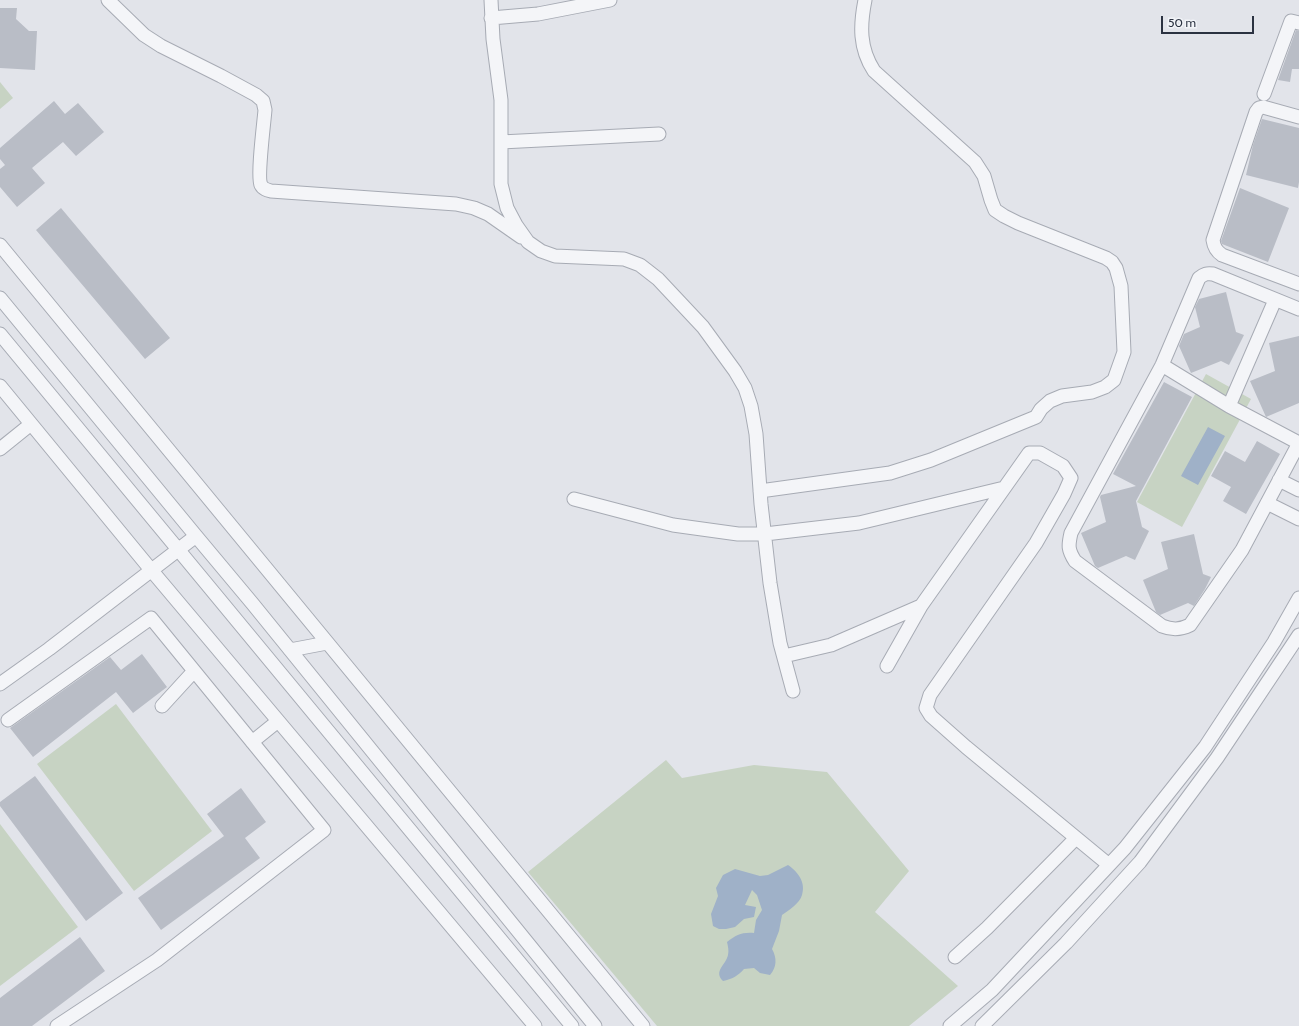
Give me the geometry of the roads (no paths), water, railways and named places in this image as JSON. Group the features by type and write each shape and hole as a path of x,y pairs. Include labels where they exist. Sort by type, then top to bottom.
{"street":[{"path":"108,0 144,35 161,46 249,91 263,102 265,110 260,173 261,184 265,189 271,192 474,208 488,214 541,251 555,256 624,259 640,265 658,279 703,327 735,371 745,388 751,406 756,434 760,491 770,583 780,643 793,691"},
{"path":"491,0 491,18 500,100 501,184 507,208 516,225 528,242"},
{"path":"491,18 538,14 610,0"},
{"path":"760,491 890,473 931,460 1036,416 1050,401 1062,396 1092,392 1105,387 1114,380 1124,352 1121,286 1116,268 1112,262 1106,258 1018,223 995,210 984,176 974,162 874,71 867,60 862,38 865,0"},
{"path":"1264,94 1291,21 1299,24"},
{"path":"1299,117 1263,107 1259,108 1256,112 1213,240 1217,252 1222,255 1299,284"},
{"path":"501,142 659,134"},
{"path":"0,245 320,644 643,1026"},
{"path":"1162,365 1229,406 1299,443 1242,550 1190,625 1178,630 1162,626 1075,561 1069,548 1071,533 1162,365 1199,278 1209,273 1213,274 1299,309"},
{"path":"0,298 252,603 595,1026"},
{"path":"1229,406 1275,300"},
{"path":"0,334 572,1026"},
{"path":"0,386 278,721 535,1026"},
{"path":"0,449 31,424"},
{"path":"888,666 921,606 1029,453 1040,453 1063,466 1071,478 1064,494 1036,543 930,695 926,708 931,716 966,747 1109,865"},
{"path":"1279,480 1299,490"},
{"path":"574,499 673,525 738,534 765,534 859,524 1004,488"},
{"path":"1267,503 1299,519"},
{"path":"0,684 49,650 196,536"},
{"path":"950,1026 992,990 1125,848 1205,747 1274,642 1299,598"},
{"path":"784,656 831,645 921,606"},
{"path":"8,720 151,618 324,830 157,960 57,1026"},
{"path":"982,1026 1066,943 1140,862 1218,758 1299,635"},
{"path":"290,650 320,644"},
{"path":"162,706 194,670"},
{"path":"252,742 278,721"},
{"path":"955,956 987,928 1076,838"}],"water":[{"path":"1208,427 1225,436 1198,485 1181,476"},
{"path":"788,865 800,878 803,890 799,901 782,915 779,931 772,949 776,962 774,969 770,975 760,973 754,968 744,969 735,977 723,981 719,974 728,955 727,942 739,934 754,933 756,920 762,910 757,895 752,890 745,905 756,907 754,917 744,919 735,927 726,929 719,929 713,926 711,914 718,896 716,888 723,875 735,869 760,876 768,875"}]}
